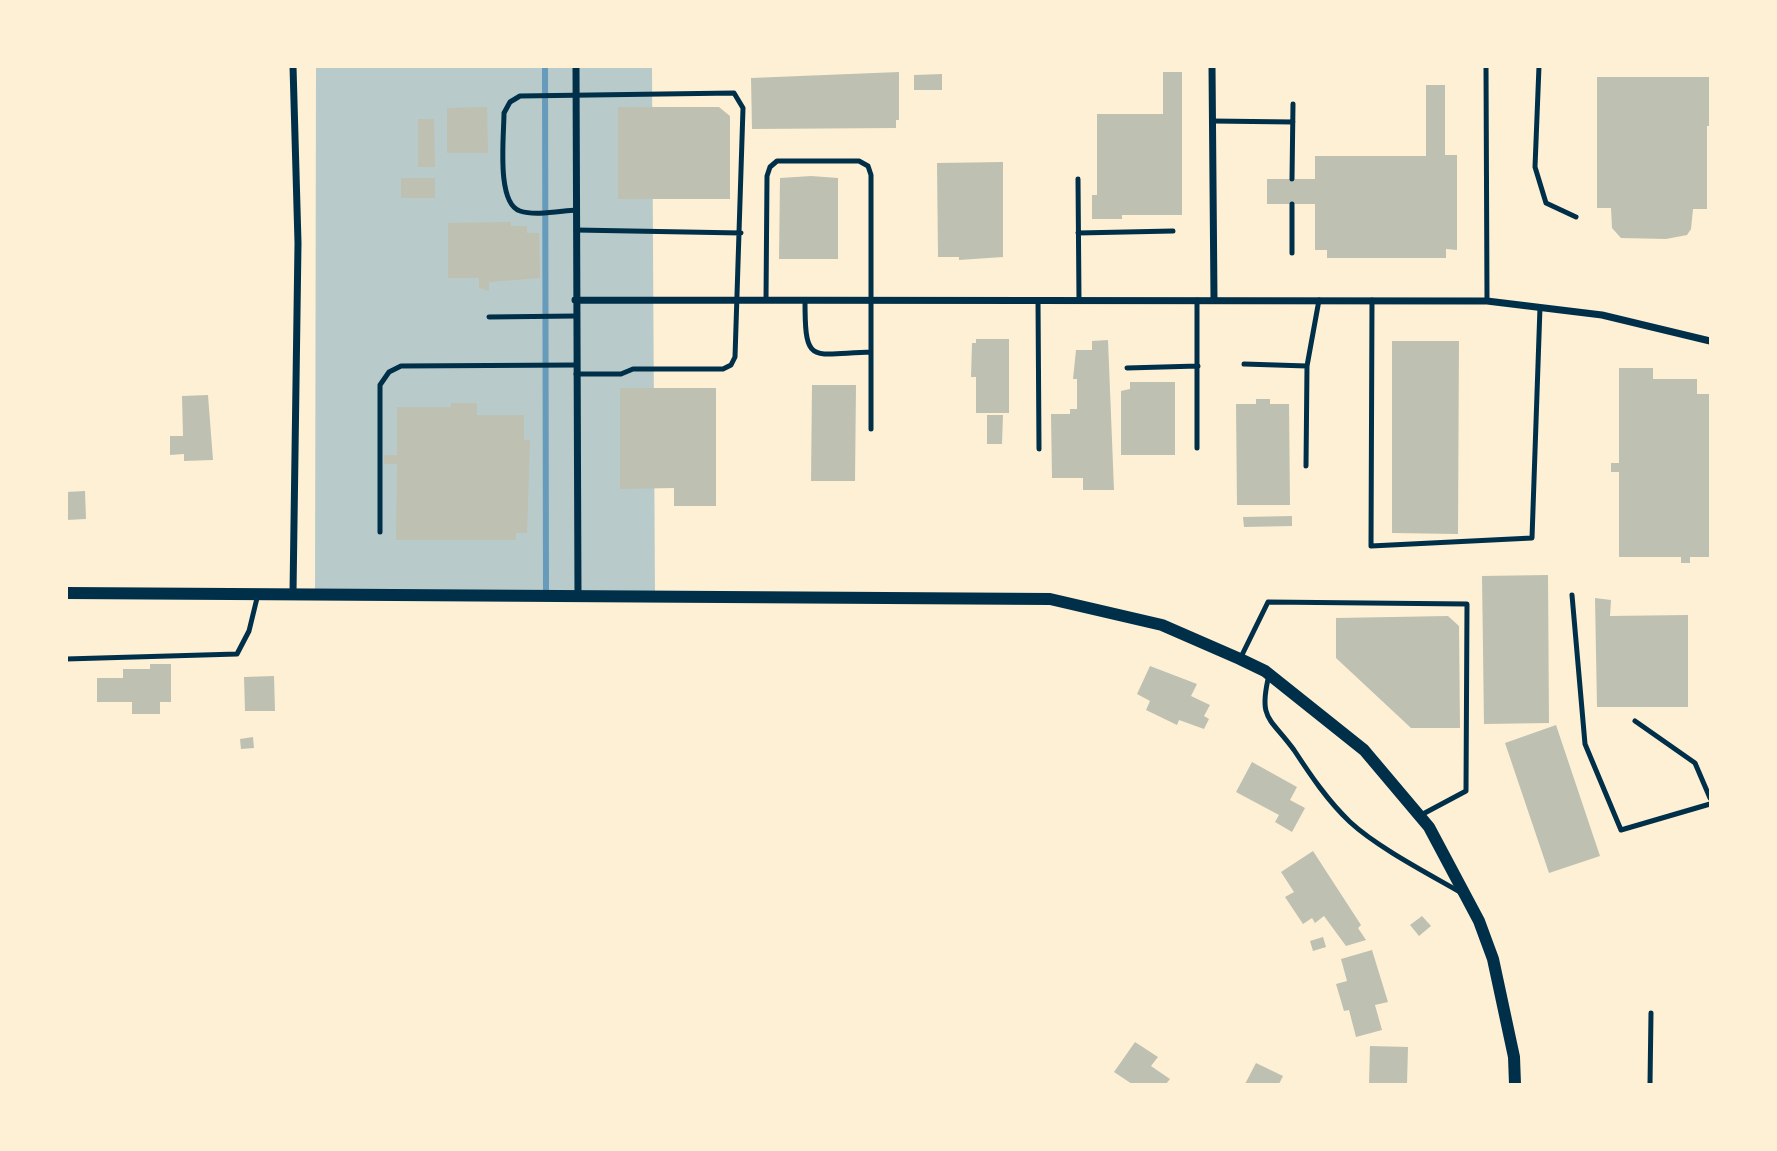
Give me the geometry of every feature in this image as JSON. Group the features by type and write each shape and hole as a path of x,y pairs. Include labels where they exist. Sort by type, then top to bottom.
{"street":[{"path":"293,66 298,243 293,593"},
{"path":"576,66 578,597"},
{"path":"1212,66 1214,300"},
{"path":"575,300 1487,301 1602,315 1710,341"},
{"path":"66,593 1050,599 1162,625 1240,659 1269,675 1364,750 1429,827 1465,895 1493,959 1514,1057 1515,1084"}],"lane":[{"path":"1486,66 1487,301"},
{"path":"1539,66 1535,167 1546,203 1576,217"},
{"path":"576,211 522,212 511,206 505,194 504,113 510,102 520,96 734,93 743,108 741,233 735,300 735,357 731,365 723,369 633,369 621,374 576,374"},
{"path":"1292,179 1293,104"},
{"path":"1212,121 1293,122"},
{"path":"766,300 767,176 770,167 777,161 859,161 868,166 871,175 871,429"},
{"path":"1078,179 1079,300"},
{"path":"1292,204 1292,253"},
{"path":"576,230 741,233"},
{"path":"1078,233 1172,231"},
{"path":"805,300 805,342 809,348 817,354 871,352"},
{"path":"1038,300 1039,449"},
{"path":"1197,448 1198,300"},
{"path":"1306,466 1307,366 1319,300"},
{"path":"1372,300 1371,546 1532,538 1541,307"},
{"path":"489,317 576,316"},
{"path":"1244,364 1307,366"},
{"path":"380,532 380,385 389,372 401,366 576,365"},
{"path":"1127,368 1198,366"},
{"path":"66,659 237,654 249,631 259,593"},
{"path":"1572,595 1585,744 1622,830 1710,804"},
{"path":"1240,659 1268,602 1467,604 1466,791 1420,816"},
{"path":"1269,675 1263,700 1268,721 1292,748 1319,788 1352,824 1465,895"},
{"path":"1635,721 1695,763 1710,799"},
{"path":"1650,1084 1651,1013"}],"shaded area":[{"path":"316,67 652,67 655,597 315,593"}],"building":[{"path":"899,72 899,120 896,120 896,128 752,129 751,78"},
{"path":"1163,72 1182,72 1182,215 1122,215 1122,219 1092,219 1092,195 1097,195 1097,114 1163,114"},
{"path":"942,74 942,90 914,90 914,75"},
{"path":"1597,77 1710,77 1707,209 1693,209 1691,229 1687,235 1666,239 1621,238 1612,228 1611,208 1597,208"},
{"path":"1426,85 1445,85 1445,155 1457,155 1457,250 1446,249 1446,258 1327,258 1327,250 1315,250 1315,204 1267,204 1267,179 1315,179 1315,156 1426,156"},
{"path":"487,107 488,153 447,153 447,108"},
{"path":"618,107 719,107 730,116 730,199 618,199"},
{"path":"418,119 434,119 435,167 418,167"},
{"path":"1003,162 1003,257 959,260 959,257 938,257 937,163"},
{"path":"401,178 435,178 435,198 401,198"},
{"path":"780,178 838,178 838,259 779,259"},
{"path":"511,222 511,226 527,226 527,233 539,233 540,278 489,282 489,291 479,288 479,278 448,278 448,223"},
{"path":"976,339 1009,339 1009,413 976,413 976,377 971,377 972,343 976,343"},
{"path":"1108,340 1114,490 1083,490 1083,478 1052,478 1051,414 1070,414 1070,409 1077,409 1077,379 1073,379 1076,350 1092,350 1092,341"},
{"path":"1392,341 1459,341 1458,534 1392,533"},
{"path":"1619,368 1653,368 1653,379 1697,379 1697,394 1710,394 1710,557 1690,557 1690,563 1681,563 1681,557 1619,557 1619,472 1611,472 1611,463 1619,463"},
{"path":"1130,382 1175,382 1175,455 1121,455 1121,391 1130,389"},
{"path":"812,385 856,385 855,481 811,481"},
{"path":"620,388 716,388 716,506 674,506 674,488 620,489"},
{"path":"208,395 213,460 184,461 184,454 170,455 170,436 183,436 182,396"},
{"path":"1256,399 1270,399 1270,404 1289,404 1290,505 1237,505 1236,404 1256,404"},
{"path":"451,403 477,403 477,415 524,415 524,440 530,440 527,533 516,533 516,540 396,540 397,464 384,464 384,455 397,455 397,407 451,407"},
{"path":"987,415 1003,415 1002,444 987,444"},
{"path":"85,491 86,519 66,520 66,492"},
{"path":"1292,516 1292,526 1244,527 1243,517"},
{"path":"1548,575 1549,723 1484,724 1482,576"},
{"path":"1595,598 1611,600 1610,616 1688,615 1688,707 1597,707"},
{"path":"1448,616 1459,626 1460,728 1411,728 1336,658 1336,618"},
{"path":"150,664 171,664 171,702 160,702 160,714 132,714 132,702 97,702 97,678 123,678 123,669 150,669"},
{"path":"1150,666 1197,684 1191,696 1210,705 1204,716 1209,719 1204,729 1179,720 1177,725 1146,710 1150,701 1137,694"},
{"path":"274,676 275,711 245,711 244,677"},
{"path":"1556,725 1600,856 1549,873 1505,743"},
{"path":"253,737 254,748 241,749 240,739"},
{"path":"1252,762 1297,787 1290,800 1305,808 1292,832 1275,822 1279,815 1236,792"},
{"path":"1313,851 1361,925 1358,928 1366,940 1346,946 1324,916 1315,923 1312,918 1303,924 1285,897 1294,892 1281,872"},
{"path":"1422,916 1431,926 1419,936 1410,925"},
{"path":"1323,937 1326,947 1313,951 1310,941"},
{"path":"1372,950 1388,1002 1375,1005 1382,1030 1356,1037 1349,1010 1344,1011 1336,984 1347,981 1341,959"},
{"path":"1135,1042 1158,1057 1151,1066 1170,1079 1166,1084 1132,1084 1114,1072"},
{"path":"1370,1046 1408,1047 1407,1084 1369,1084"},
{"path":"1256,1063 1283,1076 1279,1084 1245,1084"}],"waterway":[{"path":"545,66 546,596"}]}
